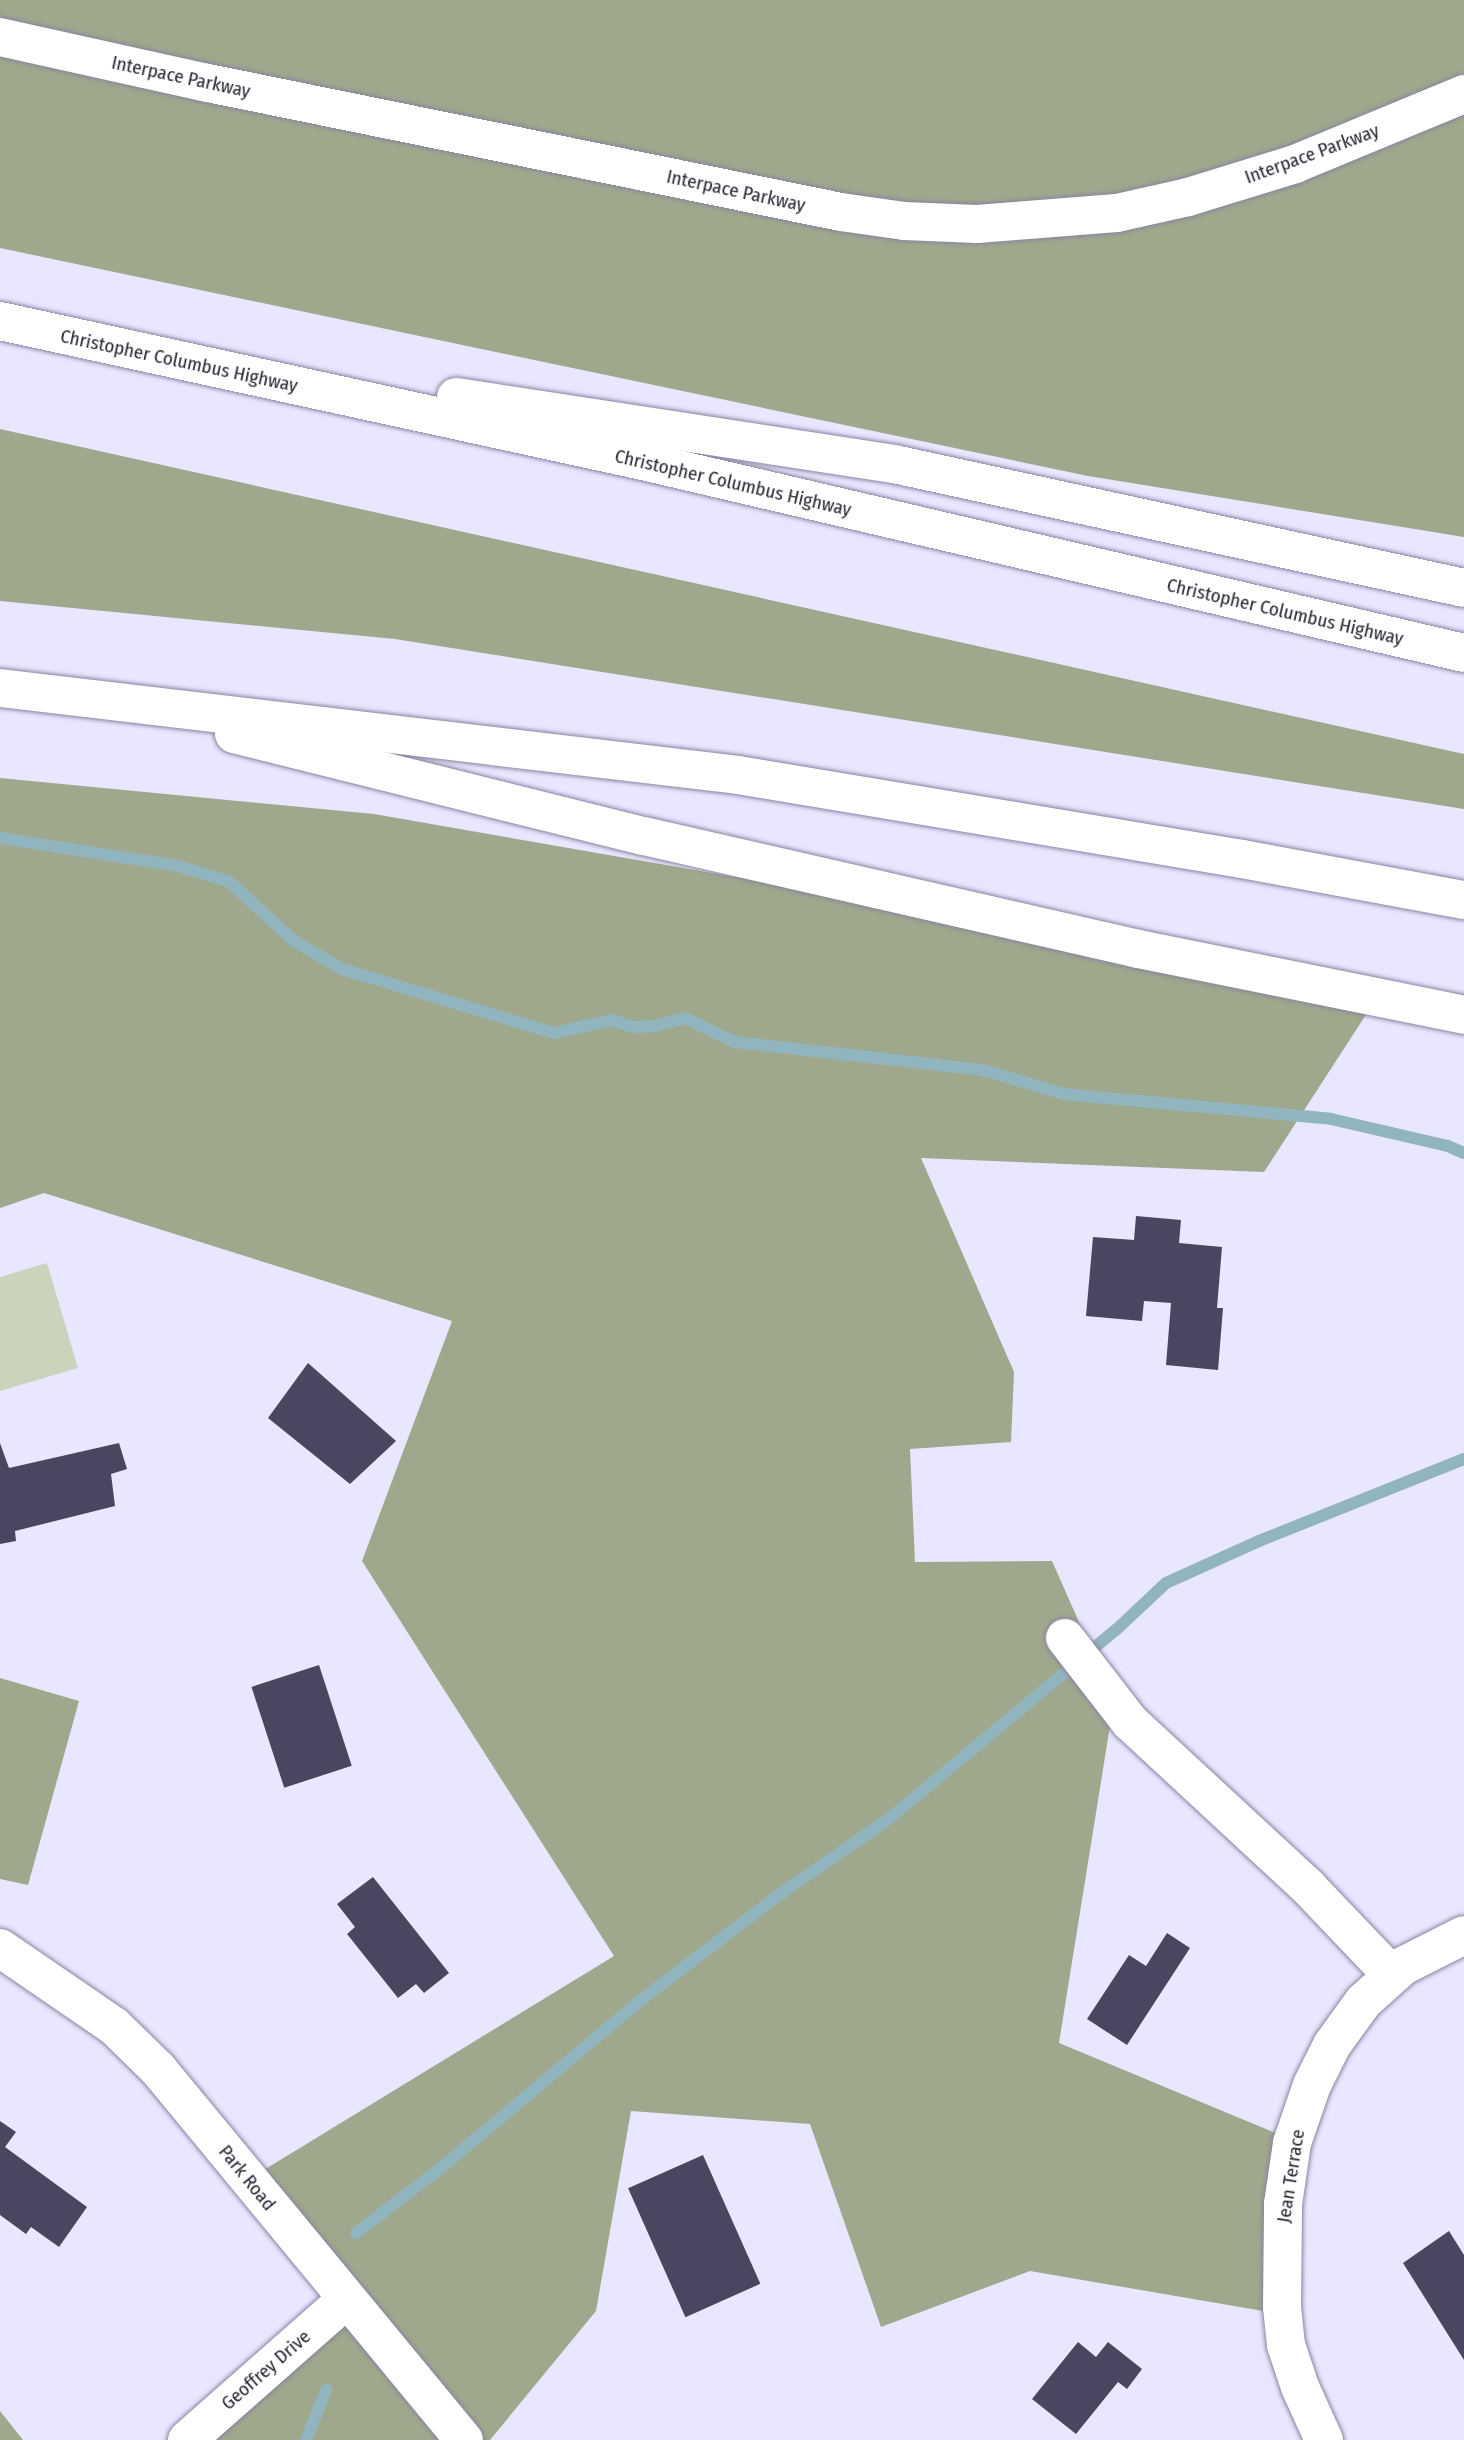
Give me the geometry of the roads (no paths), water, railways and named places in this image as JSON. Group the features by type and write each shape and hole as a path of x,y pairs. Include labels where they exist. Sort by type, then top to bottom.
{"main road":[{"name":"Interpace Parkway","path":"0,37 208,83 841,212 904,220 977,224 1117,213 1188,197 1295,164 1464,94"},
{"name":"Christopher Columbus Highway","path":"0,321 647,462 1464,653"},
{"path":"75,338 894,464 1464,588"},
{"path":"0,688 72,694 738,775 1242,859 1464,900"},
{"path":"72,694 658,839 1138,948 1464,1015"},
{"path":"1065,1638 1130,1722 1309,1888 1391,1974"},
{"name":"Jean Terrace","path":"1325,2440 1300,2387 1286,2345 1282,2307 1285,2192 1293,2143 1317,2075 1332,2045 1363,2002 1391,1974 1464,1935"},
{"name":"Park Road","path":"0,1948 114,2026 158,2069 464,2440"},
{"name":"Geoffrey Drive","path":"187,2440 346,2300"}],"waterway":[{"path":"0,838 178,866 230,882 294,941 342,969 554,1033 612,1020 632,1027 655,1026 685,1018 734,1042 983,1070 1064,1094 1331,1119 1448,1146 1464,1153"},
{"path":"356,2233 442,2167 641,2000 776,1897 890,1818 1117,1629 1166,1583 1259,1541 1464,1459"},
{"path":"306,2440 326,2390"}]}
